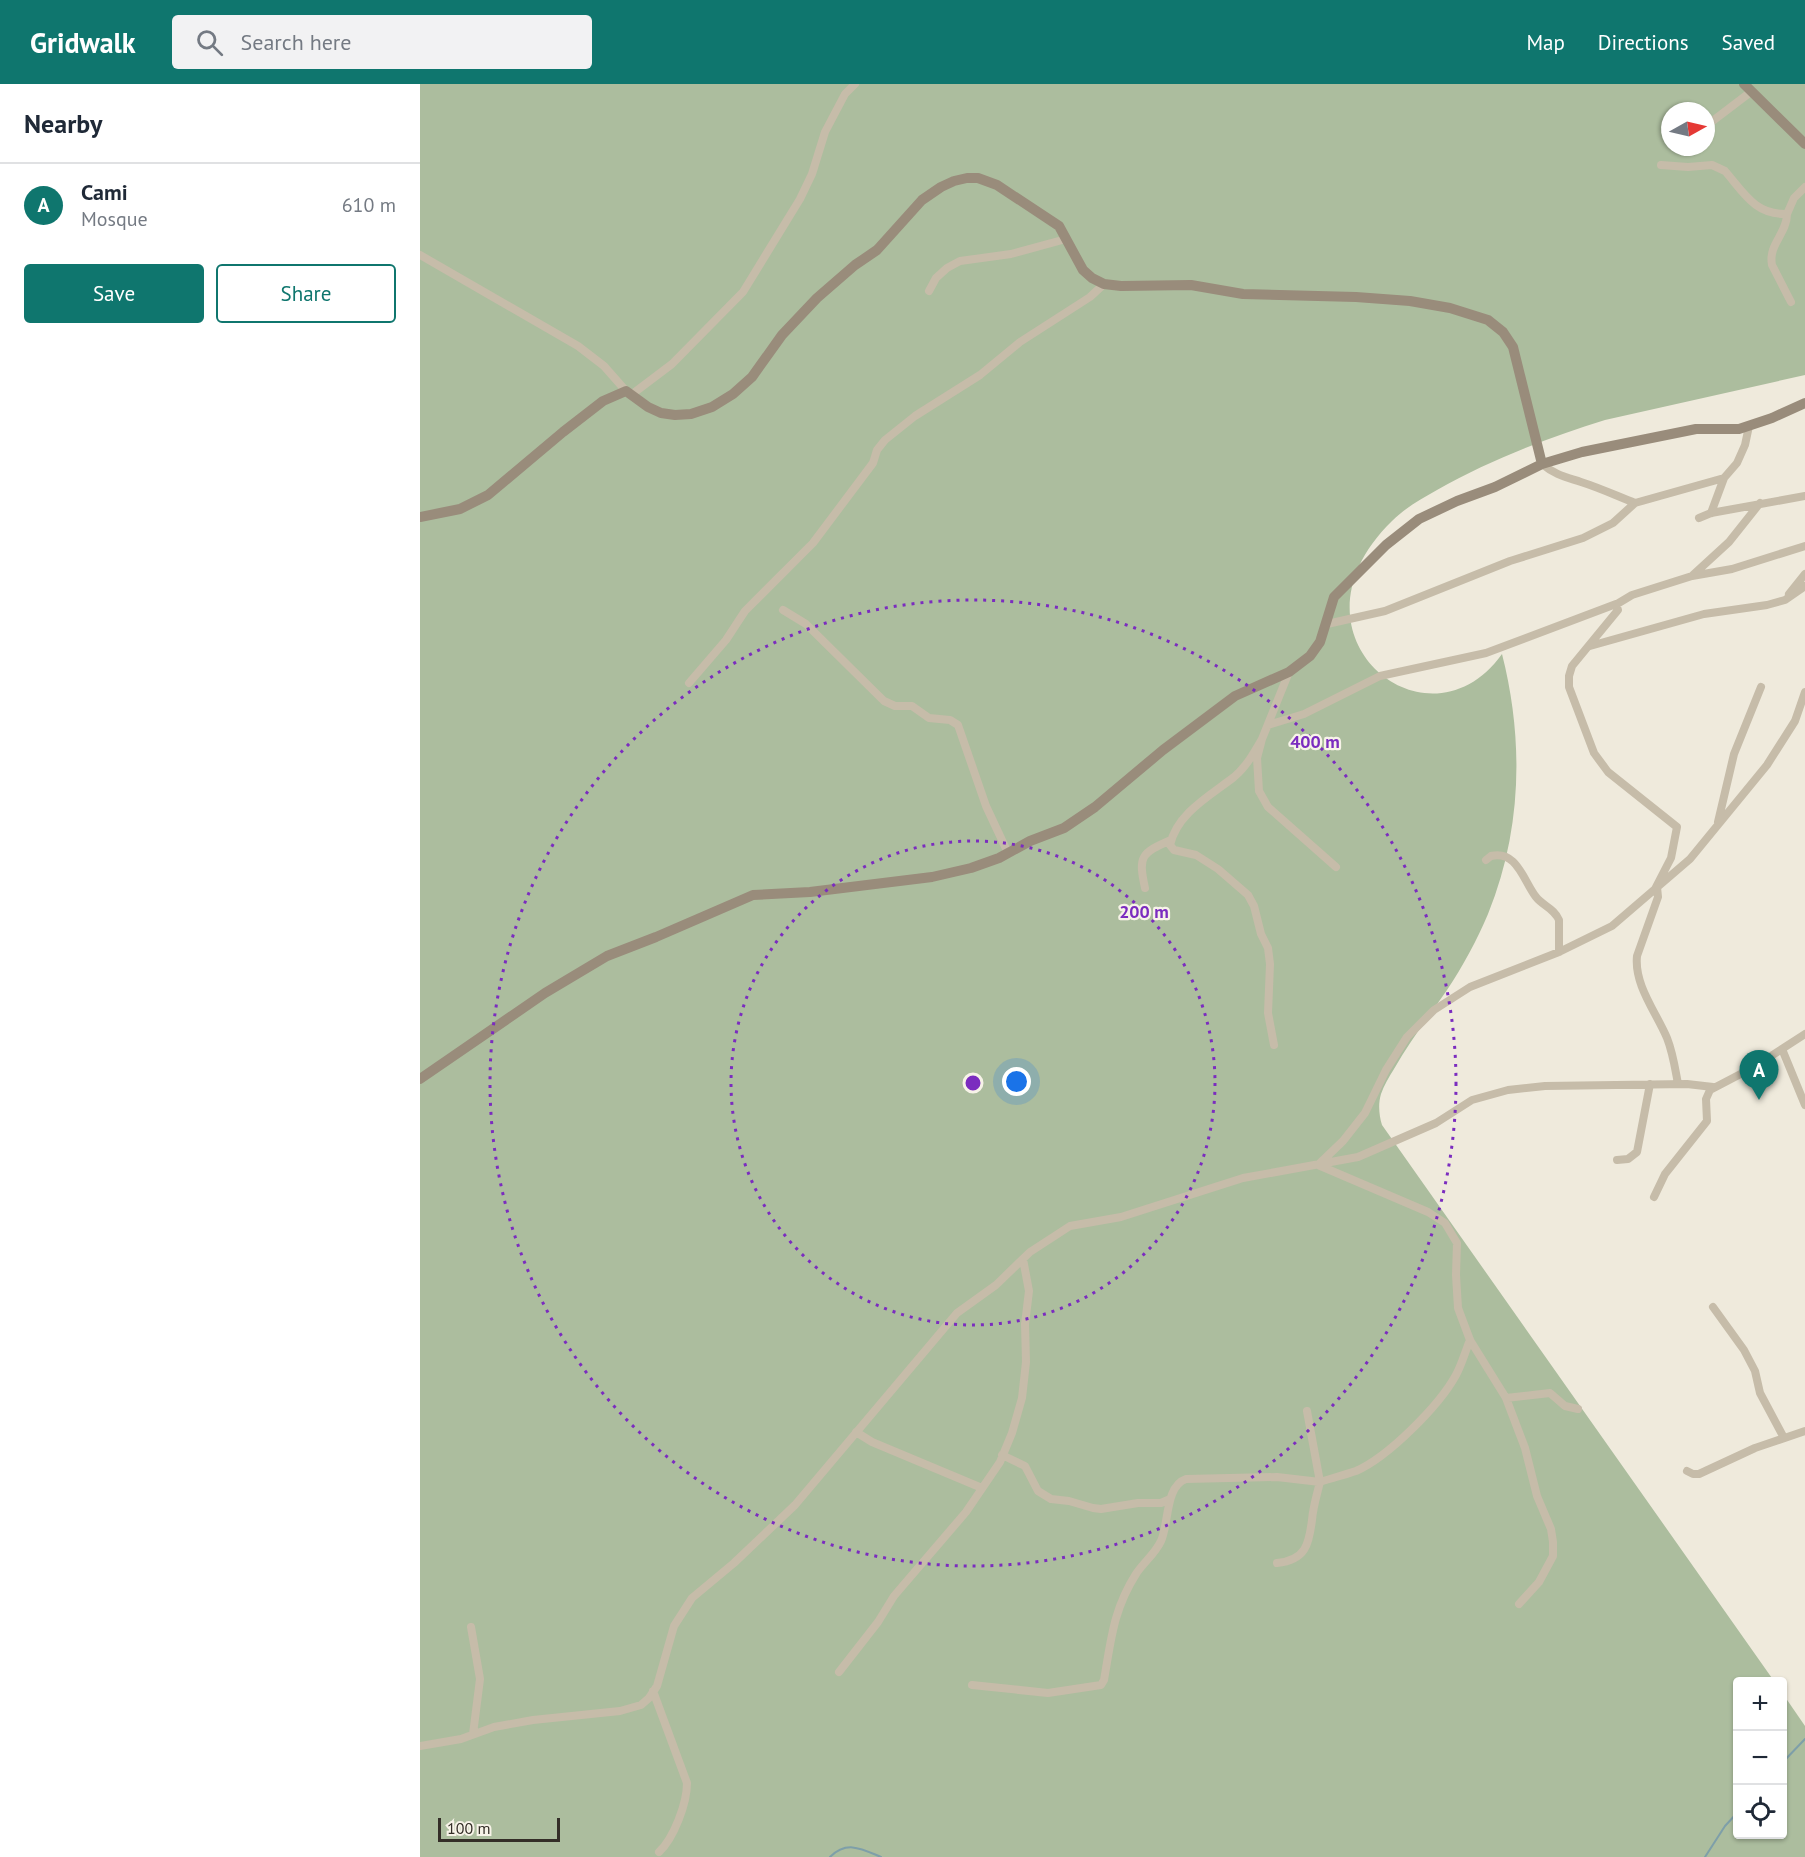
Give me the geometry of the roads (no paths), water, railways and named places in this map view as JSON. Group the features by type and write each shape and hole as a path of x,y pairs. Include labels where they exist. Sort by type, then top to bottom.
{"street":[{"path":"420,517 460,509 488,495 579,419 603,401 629,393 672,364 710,328 743,292 800,199 812,174 825,132 845,94 855,84"},
{"path":"1715,118 1748,88 1805,144"},
{"path":"1661,165 1719,167 1755,206 1765,212 1787,214"},
{"path":"420,255 578,346 604,366 629,393 648,407 661,413 691,414 712,407 734,394 752,377 782,335 817,298 855,265 877,250 922,200 954,181 978,178 997,185 1059,226 1083,270 1104,284 1121,286 1191,285 1243,294 1410,301 1450,308 1488,320 1503,332 1513,347 1542,464 1553,473 1566,479 1635,503"},
{"path":"1791,302 1770,258 1774,244 1785,231 1787,214 1794,198 1805,188"},
{"path":"929,291 936,278 947,268 960,261 1011,254 1066,239"},
{"path":"689,683 719,649 745,611 813,543 873,463 877,450 885,440 915,416 980,375 1020,342 1090,297 1104,284"},
{"path":"420,1079 545,993 607,956 753,895 810,892 932,877 971,868 1064,828 1095,807 1163,750 1235,696 1289,672 1310,656 1320,642 1334,597 1386,545 1419,519 1457,501 1495,487 1542,464 1582,452 1696,429 1739,429 1772,418 1805,403"},
{"path":"1711,513 1724,478 1737,463 1745,445 1749,426"},
{"path":"1327,624 1385,611 1510,561 1583,538 1613,523 1635,503 1724,478"},
{"path":"1699,518 1711,513 1805,496"},
{"path":"1692,576 1729,542 1760,503"},
{"path":"1268,725 1304,714 1380,676 1486,653 1617,604 1632,596 1692,576 1732,569 1805,546"},
{"path":"1785,600 1805,574"},
{"path":"1588,646 1704,614 1767,605 1785,600 1805,586"},
{"path":"1617,604 1618,610 1572,666 1569,687 1594,753 1608,772 1677,827 1671,858 1656,888 1658,897 1637,956 1636,965 1638,977 1667,1039 1678,1084"},
{"path":"783,610 806,624 884,701 895,706 912,706 929,718 950,720 958,725 986,806 1008,853"},
{"path":"1145,888 1140,865 1142,859 1155,847 1171,840 1182,821 1197,805 1234,776 1251,759 1262,739 1289,672"},
{"path":"1717,825 1734,754 1761,687"},
{"path":"1318,1166 1365,1113 1386,1070 1407,1037 1434,1010 1470,987 1559,952 1612,926 1690,859 1767,765 1795,722 1805,692"},
{"path":"1262,739 1257,758 1259,791 1263,800 1336,867"},
{"path":"1171,840 1172,849 1196,855 1218,869 1248,895 1254,906 1261,934 1268,948 1270,964 1268,1013 1274,1045"},
{"path":"1486,860 1491,856 1502,855 1516,863 1537,899 1557,915 1559,952"},
{"path":"420,1746 461,1738 494,1727 533,1720 631,1709 641,1705 653,1691 661,1673 674,1626 692,1598 734,1563 795,1505 957,1313 996,1285 1023,1259 1070,1226 1121,1217 1243,1178 1358,1157 1436,1123 1472,1100 1508,1090 1545,1086 1650,1084 1713,1087 1754,1067 1805,1034"},
{"path":"1782,1049 1805,1105"},
{"path":"1617,1160 1628,1159 1637,1152 1650,1084"},
{"path":"1654,1197 1665,1174 1707,1121 1706,1099 1713,1087"},
{"path":"1318,1166 1428,1212 1445,1223 1457,1243 1458,1308 1470,1340 1506,1398 1525,1448 1537,1496 1551,1529 1552,1556 1539,1582 1520,1604"},
{"path":"839,1672 863,1643 894,1596 966,1512 1002,1455 1022,1398 1026,1362 1025,1324 1029,1291 1023,1259"},
{"path":"1713,1308 1744,1350 1755,1371 1760,1393 1784,1438"},
{"path":"972,1685 1048,1693 1101,1685 1105,1678 1108,1646 1115,1618 1125,1592 1160,1544 1166,1530 1170,1499 1179,1483 1185,1479 1277,1477 1320,1482 1357,1470 1382,1455 1432,1408 1456,1375 1470,1340"},
{"path":"1506,1398 1550,1393 1565,1406 1578,1409"},
{"path":"1277,1563 1295,1559 1308,1543 1320,1482 1307,1411"},
{"path":"1687,1471 1699,1474 1755,1448 1805,1431"},
{"path":"856,1432 872,1442 982,1488"},
{"path":"1002,1455 1025,1466 1038,1491 1051,1499 1101,1509 1138,1503 1161,1503 1170,1499"},
{"path":"471,1627 480,1678 474,1734"},
{"path":"653,1691 687,1783 687,1792 671,1838 659,1852"}],"waterway":[{"path":"1787,1758 1805,1739"},
{"path":"1705,1857 1733,1817"},
{"path":"830,1857 849,1847 881,1857"}],"place":[{"name":"Cami","path":"1759,1100"}]}
